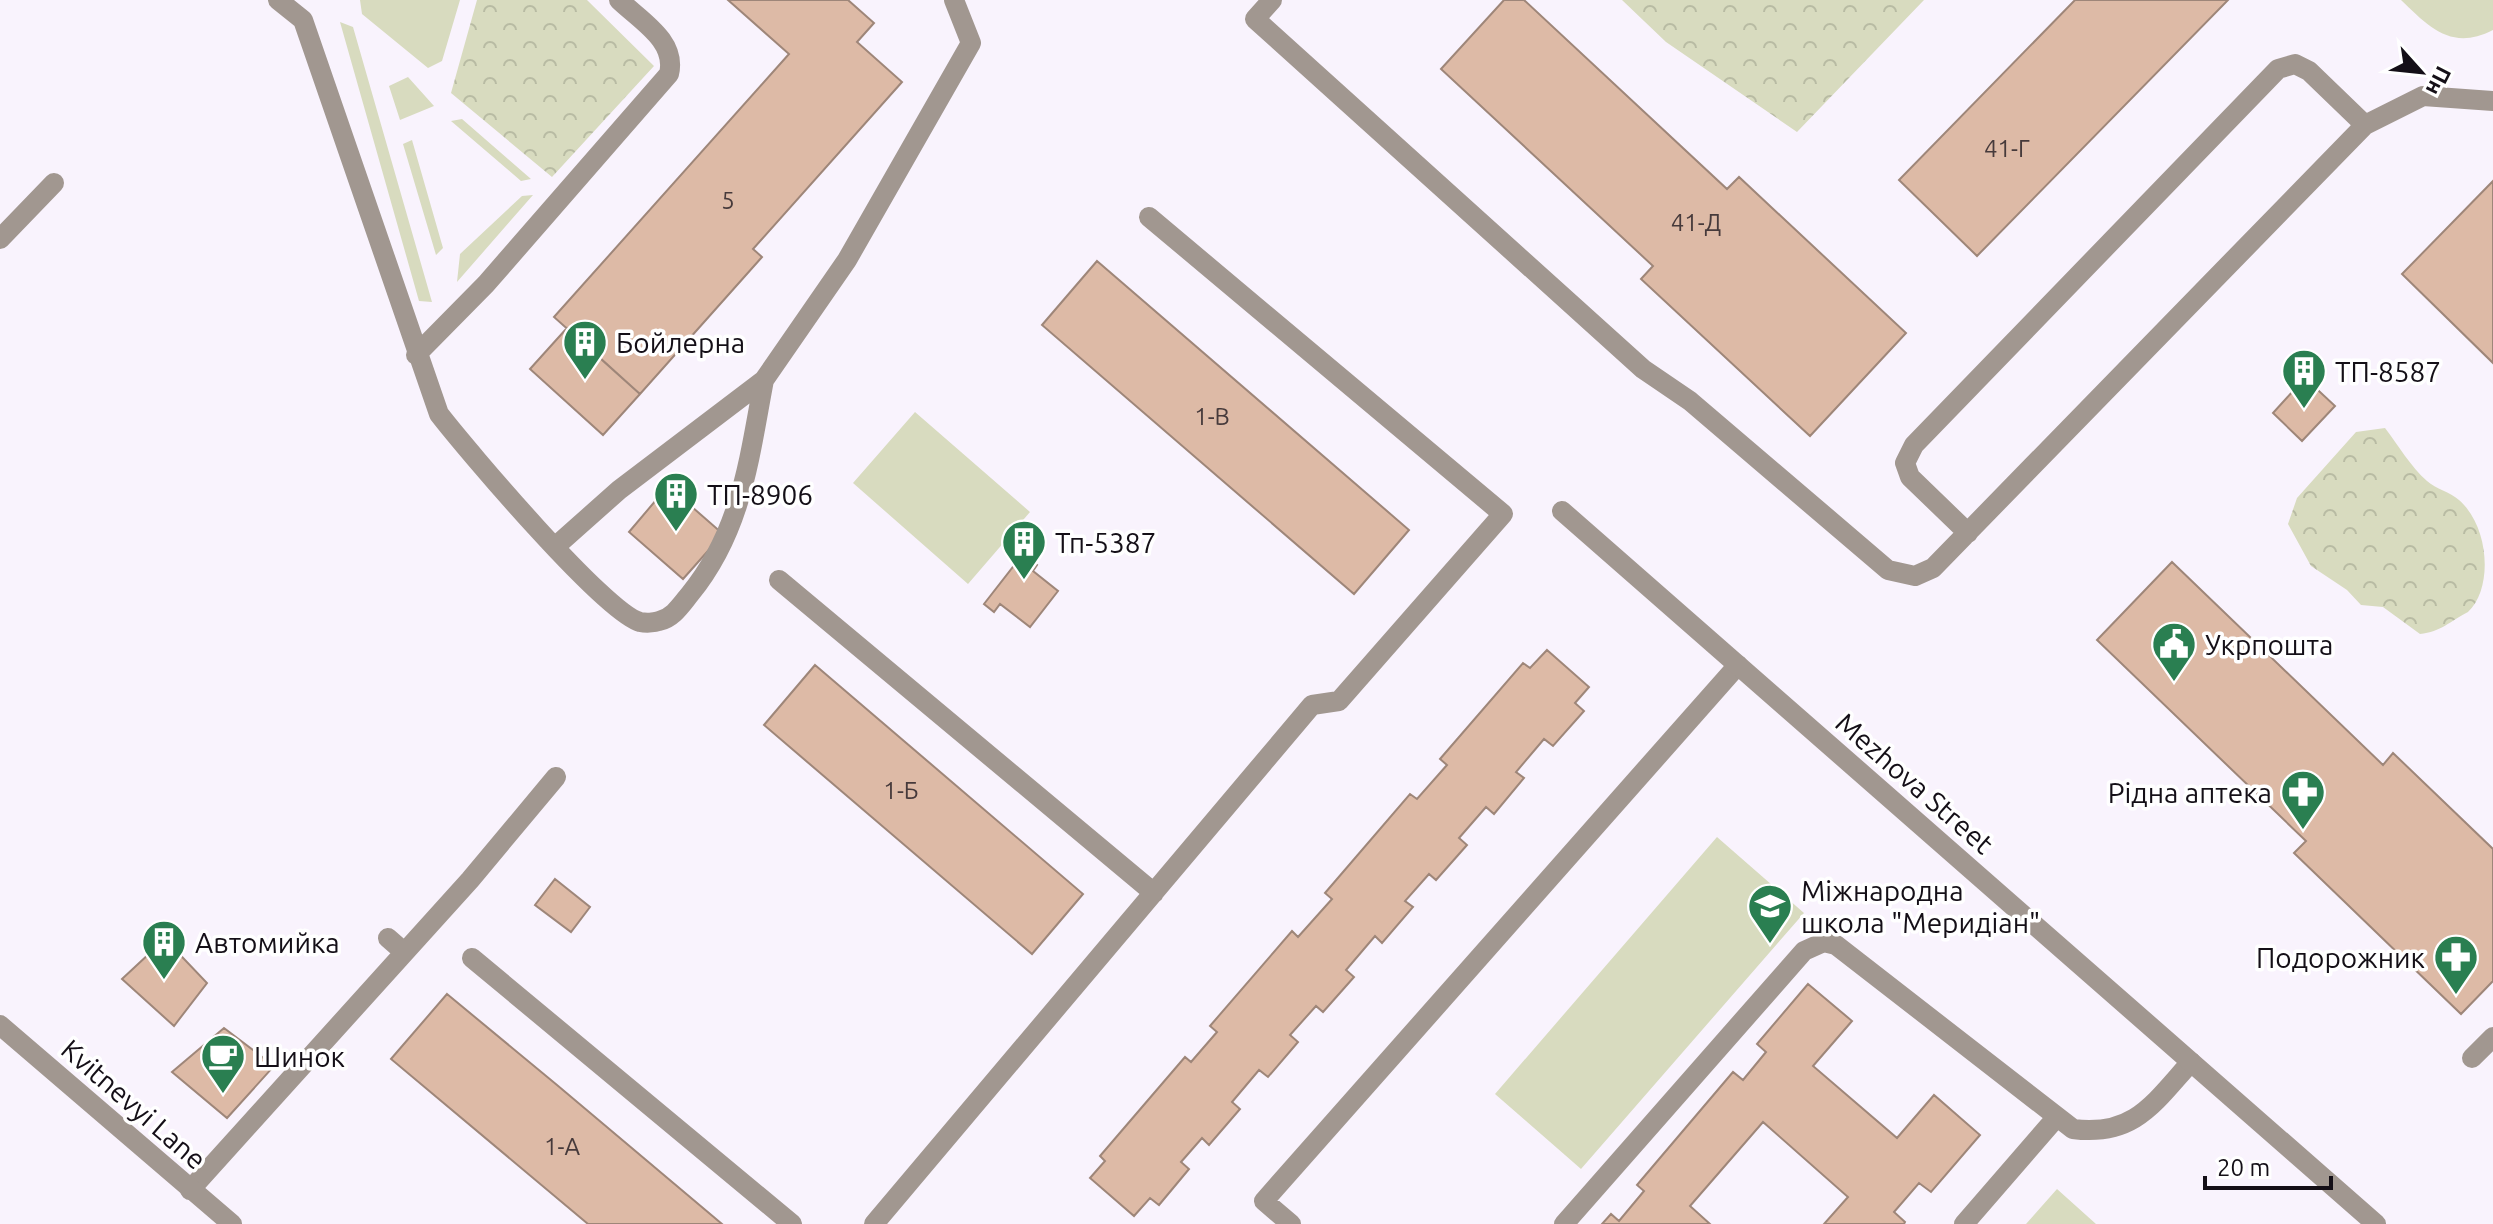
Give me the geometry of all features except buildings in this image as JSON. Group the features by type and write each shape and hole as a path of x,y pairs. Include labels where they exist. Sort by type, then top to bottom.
{"street":[{"path":"278,0 303,20 416,355 439,414 477,463 556,546 615,606 639,622 657,622 672,615 722,549 745,479 764,380"},
{"path":"416,355 486,284 669,74 673,60 667,45 619,0"},
{"path":"556,546 619,490 764,380 847,260 971,43 954,0"},
{"path":"1272,0 1255,19 1643,369 1690,401 1888,570 1915,576 1933,568 1968,533 2365,125 2423,96 2493,101"},
{"path":"1968,533 1910,477 1905,463 1914,445 2278,69 2295,64 2309,71 2365,125"},
{"path":"0,239 54,183"},
{"path":"874,1224 1312,705 1339,701 1503,514 1149,217"},
{"name":"Mezhova Street","path":"1562,511 2376,1224"},
{"path":"779,580 1154,893"},
{"path":"1291,1224 1264,1201 1738,665"},
{"path":"190,1190 556,777"},
{"path":"388,938 404,952"},
{"path":"1564,1224 1804,951 1824,942 1836,945 2055,1119 2073,1129 2112,1130 2143,1116 2191,1062"},
{"path":"472,958 792,1224"},
{"name":"Kvitnevyi Lane","path":"0,1025 232,1224"},
{"path":"2472,1058 2493,1037"},
{"path":"1964,1224 2055,1119"}],"green space":[{"path":"360,0 460,0 442,61 428,68 362,14"},
{"path":"477,0 587,0 654,66 552,177 451,93"},
{"path":"1622,0 1924,0 1797,132 1666,42"},
{"path":"2401,0 2493,0 2493,30 2478,36 2454,37 2432,27"},
{"path":"340,22 353,27 432,302 419,301"},
{"path":"408,77 434,106 400,120 389,86"},
{"path":"462,119 531,179 521,181 451,121"},
{"path":"412,140 443,248 436,255 403,144"},
{"path":"533,195 457,282 460,254 522,196"},
{"path":"915,412 1030,512 968,584 853,483"},
{"path":"2385,428 2421,475 2459,500 2477,526 2482,541 2484,574 2476,602 2468,612 2427,633 2420,634 2383,607 2361,605 2347,590 2311,566 2288,524 2297,498 2356,432"},
{"path":"1717,837 1804,913 1581,1169 1495,1094"},
{"path":"2057,1189 2096,1224 2026,1224"}],"place":[{"name":"Бойлерна","path":"585,381"},
{"name":"ТП-8587","path":"2304,410"},
{"name":"ТП-8906","path":"676,533"},
{"name":"Тп-5387","path":"1024,581"},
{"name":"Укрпошта","path":"2174,683"},
{"name":"Рідна аптека","path":"2303,831"},
{"name":"Міжнародна школа \"Меридіан\"","path":"1770,945"},
{"name":"Автомийка","path":"164,981"},
{"name":"Подорожник","path":"2456,996"},
{"name":"Шинок","path":"223,1095"}]}
